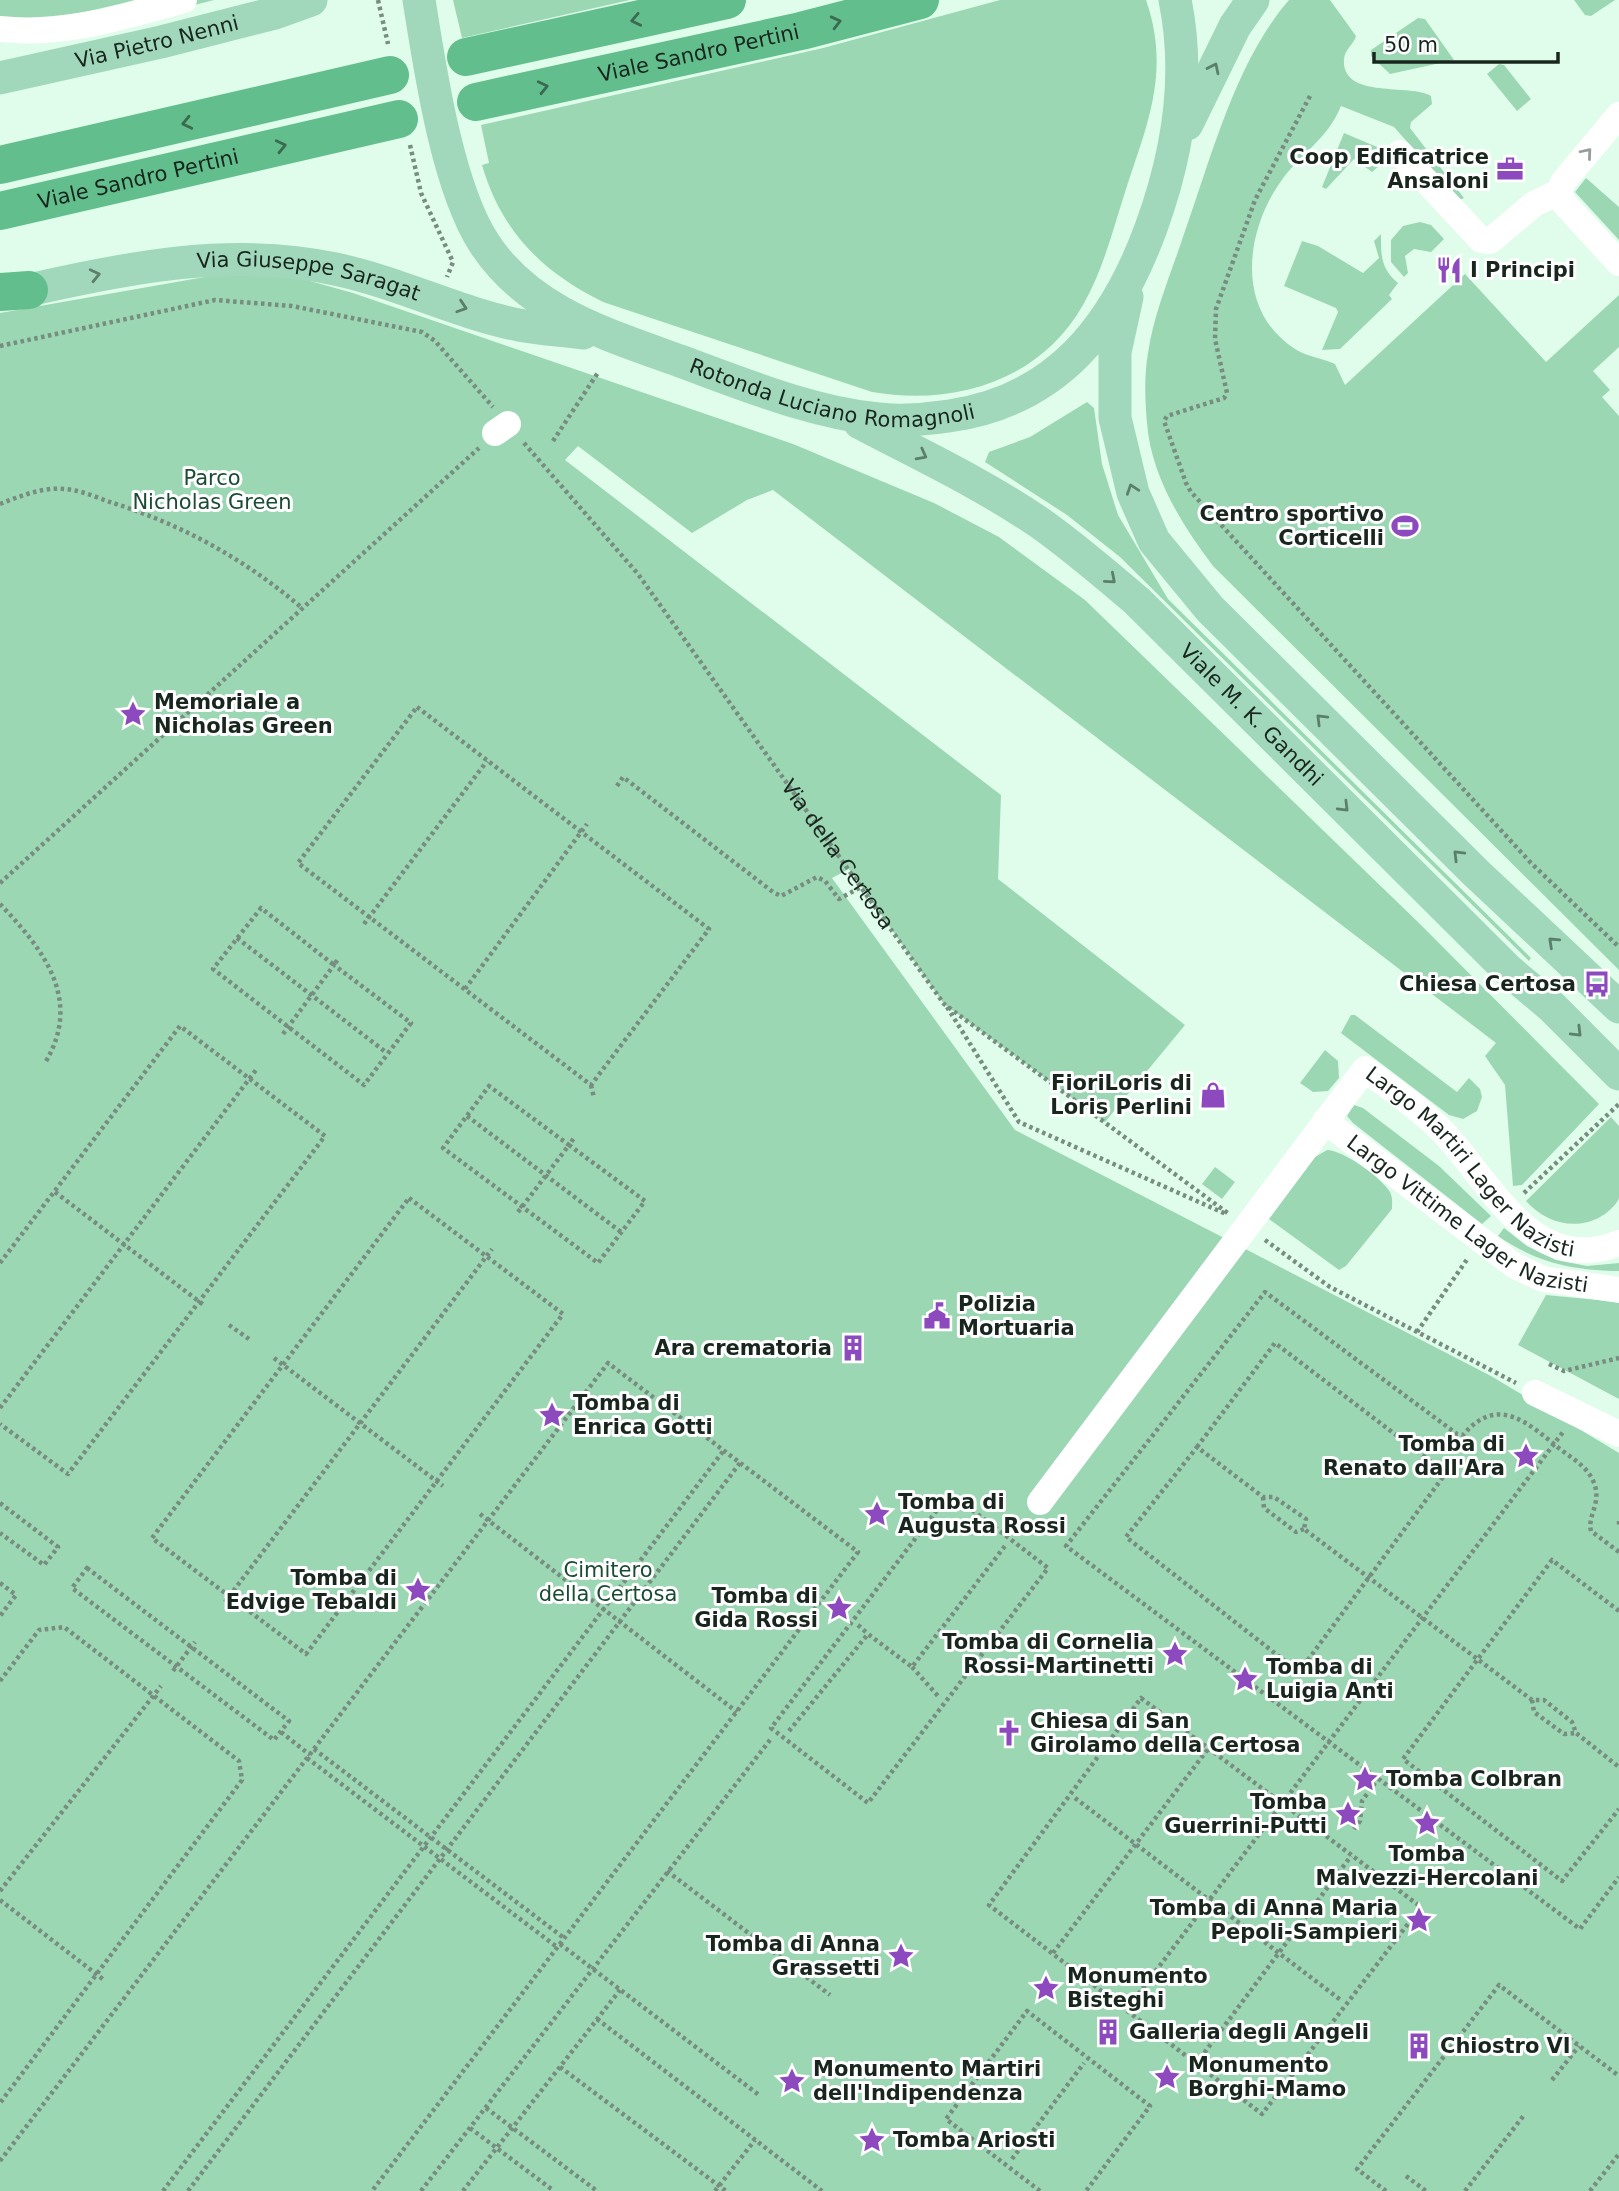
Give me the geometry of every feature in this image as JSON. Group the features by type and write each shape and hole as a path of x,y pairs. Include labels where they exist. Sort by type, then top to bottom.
{"highway":[{"path":"466,57 727,0"},
{"name":"Viale Sandro Pertini","path":"476,102 801,31 919,0"},
{"name":"Viale Sandro Pertini","path":"0,165 390,75"},
{"name":"Viale Sandro Pertini","path":"0,211 399,119"}],"main road":[{"name":"Via Pietro Nenni","path":"9,71 199,32 275,13 311,0"},
{"name":"Rotonda Luciano Romagnoli","path":"419,0 436,91 469,216 509,275 566,318 613,337 751,386 839,413 879,420 926,419 973,412 1028,392 1061,369 1087,343 1111,309 1132,271 1160,204 1174,152 1183,90 1181,36 1175,0"},
{"path":"1174,152 1231,33 1253,0"},
{"name":"Via Giuseppe Saragat","path":"10,293 151,265 191,260 243,260 334,269 518,324 613,337"},
{"path":"1132,271 1115,352 1115,418 1133,493 1154,541 1210,609 1476,873 1619,1007"},
{"name":"Viale M. K. Gandhi","path":"839,413 1000,499 1038,522 1104,573 1137,601 1508,970 1552,1007 1619,1074"}],"street":[{"path":"0,29 36,32 69,29 184,0"},
{"path":"1619,115 1563,181 1559,192 1563,202 1619,263"},
{"path":"1400,153 1481,240 1490,241 1534,204 1559,192"},
{"name":"Largo Martiri Lager Nazisti","path":"1040,1502 1365,1069 1443,1132 1508,1210 1532,1234 1569,1250 1615,1243"},
{"name":"Largo Vittime Lager Nazisti","path":"1325,1121 1515,1266 1543,1279 1619,1290"},
{"path":"1535,1393 1619,1434"}],"path":[{"path":"1310,96 1255,200 1216,309 1215,339 1227,393 1224,398 1167,416 1164,421 1186,483 1191,492 1531,863 1619,947"},
{"path":"0,346 215,300 292,306 422,332 453,262 421,193"},
{"name":"Via della Certosa","path":"422,332 435,341 502,429 638,574 944,1004 1330,1287 1535,1393"},
{"path":"553,440 598,371"},
{"path":"0,883 502,429"},
{"path":"0,504 34,491 71,489 135,510 208,541 278,588 302,608"},
{"path":"591,1085 709,929 417,707 298,863 591,1085 594,1098"},
{"path":"364,924 487,761"},
{"path":"617,786 623,777 773,892 781,895 817,877 825,881 839,899 861,887"},
{"path":"465,989 587,824"},
{"path":"0,904 51,969 58,988 59,1031 45,1063"},
{"path":"261,908 334,965 411,1023 364,1085 213,969 261,908"},
{"path":"237,938 387,1053"},
{"path":"283,1034 338,959"},
{"path":"944,1004 1020,1122 1247,1227"},
{"path":"0,1263 180,1026 326,1136 68,1474 0,1423"},
{"path":"0,1408 256,1070"},
{"path":"489,1086 569,1145 645,1202 598,1263 443,1148 489,1086"},
{"path":"1519,1197 1619,1104"},
{"path":"467,1116 621,1232"},
{"path":"518,1212 574,1138"},
{"path":"55,1192 205,1306"},
{"path":"410,1198 563,1314 306,1654 152,1538 283,1365 410,1198"},
{"path":"1418,1332 1475,1248"},
{"path":"225,1602 492,1249"},
{"path":"1619,1552 1590,1528 1597,1508 1594,1481 1580,1463 1555,1444 1519,1419 1500,1414 1489,1415 1471,1426 1463,1435 1457,1434 1265,1292 1066,1546 1580,1929 1619,1877"},
{"path":"229,1325 249,1339"},
{"path":"1275,1343 1446,1473 1368,1577 1298,1672 1126,1537 1275,1343"},
{"path":"274,1358 443,1486"},
{"path":"1549,1364 1564,1370 1619,1358"},
{"path":"0,2161 608,1363 858,1552 372,2191"},
{"path":"1130,2005 1424,1619 1565,1428"},
{"path":"1197,1447 1263,1497 1274,1497 1306,1520 1304,1529"},
{"path":"163,2191 724,1450"},
{"path":"188,2191 740,1463"},
{"path":"950,1493 1010,1539 1048,1568 868,1803 771,1728 950,1493"},
{"path":"1263,1497 1264,1508 1296,1532 1304,1529"},
{"path":"0,1503 58,1547 44,1565 0,1533"},
{"path":"480,1514 737,1712"},
{"path":"1304,1529 1532,1700 1544,1700 1572,1722 1576,1733 1619,1766"},
{"path":"912,1667 1005,1546"},
{"path":"1619,1611 1552,1560 1403,1759 1562,1881 1619,1809"},
{"path":"87,1568 289,1721 274,1740 175,1669 72,1588 87,1568"},
{"path":"0,1583 16,1595 0,1616"},
{"path":"822,1600 829,1605"},
{"path":"858,1625 912,1667 938,1696"},
{"path":"0,1681 39,1630 64,1627 239,1761 242,1780 0,2103"},
{"path":"789,1731 868,1633"},
{"path":"175,1669 195,1642"},
{"path":"0,1891 161,1686"},
{"path":"1141,1698 1282,1805 1421,1907 1262,2114 989,1905 1141,1698"},
{"path":"1532,1700 1534,1712 1564,1734 1576,1733"},
{"path":"281,1732 308,1757 424,1847 759,2095"},
{"path":"421,2191 770,1740"},
{"path":"314,1749 564,1938"},
{"path":"1053,1954 1208,1749"},
{"path":"1354,1829 1360,1821 1362,1801 1377,1780"},
{"path":"1075,1798 1342,2001"},
{"path":"1196,2064 1351,1856"},
{"path":"667,1871 830,1995"},
{"path":"0,1899 104,1980"},
{"path":"1385,2191 1357,2169 1499,1985 1619,2076"},
{"path":"463,2191 620,1990"},
{"path":"118,1992 125,1997"},
{"path":"1040,2191 946,2119 1027,2011 1150,2106 1086,2191"},
{"path":"597,2019 822,2191"},
{"path":"1552,2080 1579,2046"},
{"path":"1012,2159 1084,2063"},
{"path":"560,2067 726,2191"},
{"path":"486,2108 597,2191"},
{"path":"1465,2191 1525,2114"},
{"path":"470,2128 554,2191"},
{"path":"715,2191 755,2140"},
{"path":"1590,2191 1619,2154"},
{"path":"1406,2176 1426,2191"}],"green space":[{"path":"0,0 214,0 54,41 0,37"},
{"path":"453,0 630,0 462,38"},
{"path":"1000,0 1146,0 1153,25 1156,72 1154,94 1143,139 1108,247 1083,305 1065,331 1043,353 1019,370 992,382 963,391 934,395 872,392 603,302 561,277 527,247 500,210 490,189 482,165 489,163 481,125 823,48"},
{"name":"Centro sportivo Corticelli","path":"1289,0 1330,0 1356,36 1344,59 1346,72 1353,80 1378,88 1408,90 1431,96 1432,104 1411,122 1410,128 1464,198 1459,200 1394,127 1341,106 1323,136 1284,177 1261,219 1254,243 1254,290 1262,312 1275,332 1300,352 1335,364 1345,385 1465,274 1546,362 1619,295 1619,347 1593,371 1610,390 1602,397 1619,416 1619,970 1213,566 1190,534 1161,481 1150,443 1145,397 1147,362 1159,307 1227,110 1254,51"},
{"path":"1574,0 1615,0 1591,16 1585,15"},
{"path":"1418,18 1425,19 1454,60 1390,74 1371,56 1371,50"},
{"path":"1499,64 1504,65 1531,99 1517,111 1487,74"},
{"path":"1344,133 1377,147 1387,159 1372,172 1354,159 1326,189 1322,187"},
{"path":"1586,178 1619,207 1619,240 1575,192"},
{"path":"1420,222 1431,225 1444,239 1431,252 1414,249 1405,256 1408,273 1404,277 1391,262 1391,240 1403,226"},
{"path":"1381,234 1385,266 1398,283 1389,295 1392,299 1340,349 1322,350 1338,312 1336,308 1284,286 1302,241 1318,246 1363,273 1379,258 1374,241"},
{"name":"Cimitero della Certosa","path":"233,272 292,276 353,293 793,444 934,503 999,537 1085,600 1421,925 1599,1104 1522,1185 1513,1186 1505,1085 1485,1056 1496,1043 773,490 747,500 692,533 578,446 565,460 1001,795 998,879 1185,1025 1105,1122 944,1004 849,869 832,878 1015,1130 1491,1376 1619,1453 1619,2191 0,2191 0,313"},
{"path":"1087,402 1094,408 1102,464 1118,515 1168,599 1531,958 1529,961 1120,557 1067,515 985,462 989,452 1030,437"},
{"path":"1351,1015 1355,1015 1457,1092 1469,1078 1480,1089 1482,1097 1477,1111 1463,1119 1449,1115 1341,1033"},
{"path":"1325,1050 1338,1061 1339,1078 1328,1091 1313,1092 1300,1083"},
{"path":"1354,1105 1363,1108 1439,1166 1491,1216 1482,1224 1353,1123 1347,1116"},
{"path":"1611,1117 1619,1126 1619,1198 1615,1205 1595,1220 1574,1224 1553,1220 1534,1209 1526,1201"},
{"path":"1327,1150 1352,1160 1371,1173 1386,1186 1392,1198 1392,1209 1346,1266 1339,1270 1269,1219 1315,1157"},
{"path":"1215,1167 1235,1182 1222,1199 1202,1184"},
{"path":"1504,1228 1527,1246 1556,1260 1587,1266 1619,1263 1619,1271 1570,1267 1541,1259 1498,1236"},
{"path":"1546,1295 1619,1302 1619,1399 1518,1345"}],"place":[{"name":"Coop Edificatrice Ansaloni","path":"1510,169"},
{"name":"I Principi","path":"1449,270"},
{"name":"Centro sportivo Corticelli","path":"1405,526"},
{"name":"Memoriale a Nicholas Green","path":"133,714"},
{"name":"Chiesa Certosa","path":"1597,984"},
{"name":"FioriLoris di Loris Perlini","path":"1213,1095"},
{"name":"Polizia Mortuaria","path":"937,1316"},
{"name":"Ara crematoria","path":"853,1348"},
{"name":"Tomba di Enrica Gotti","path":"552,1415"},
{"name":"Tomba di Renato dall'Ara","path":"1526,1456"},
{"name":"Tomba di Augusta Rossi","path":"877,1514"},
{"name":"Tomba di Edvige Tebaldi","path":"418,1590"},
{"name":"Tomba di Gida Rossi","path":"839,1608"},
{"name":"Tomba di Cornelia Rossi-Martinetti","path":"1175,1654"},
{"name":"Tomba di Luigia Anti","path":"1245,1679"},
{"name":"Chiesa di San Girolamo della Certosa","path":"1009,1733"},
{"name":"Tomba Colbran","path":"1365,1779"},
{"name":"Tomba Guerrini-Putti","path":"1348,1814"},
{"name":"Tomba Malvezzi-Hercolani","path":"1427,1823"},
{"name":"Tomba di Anna Maria Pepoli-Sampieri","path":"1419,1920"},
{"name":"Tomba di Anna Grassetti","path":"901,1956"},
{"name":"Monumento Bisteghi","path":"1046,1988"},
{"name":"Galleria degli Angeli","path":"1108,2032"},
{"name":"Chiostro VI","path":"1419,2046"},
{"name":"Monumento Borghi-Mamo","path":"1167,2077"},
{"name":"Monumento Martiri dell'Indipendenza","path":"792,2081"},
{"name":"Tomba Ariosti","path":"872,2140"}],"park label":[{"name":"Parco Nicholas Green","path":"212,490"}]}
